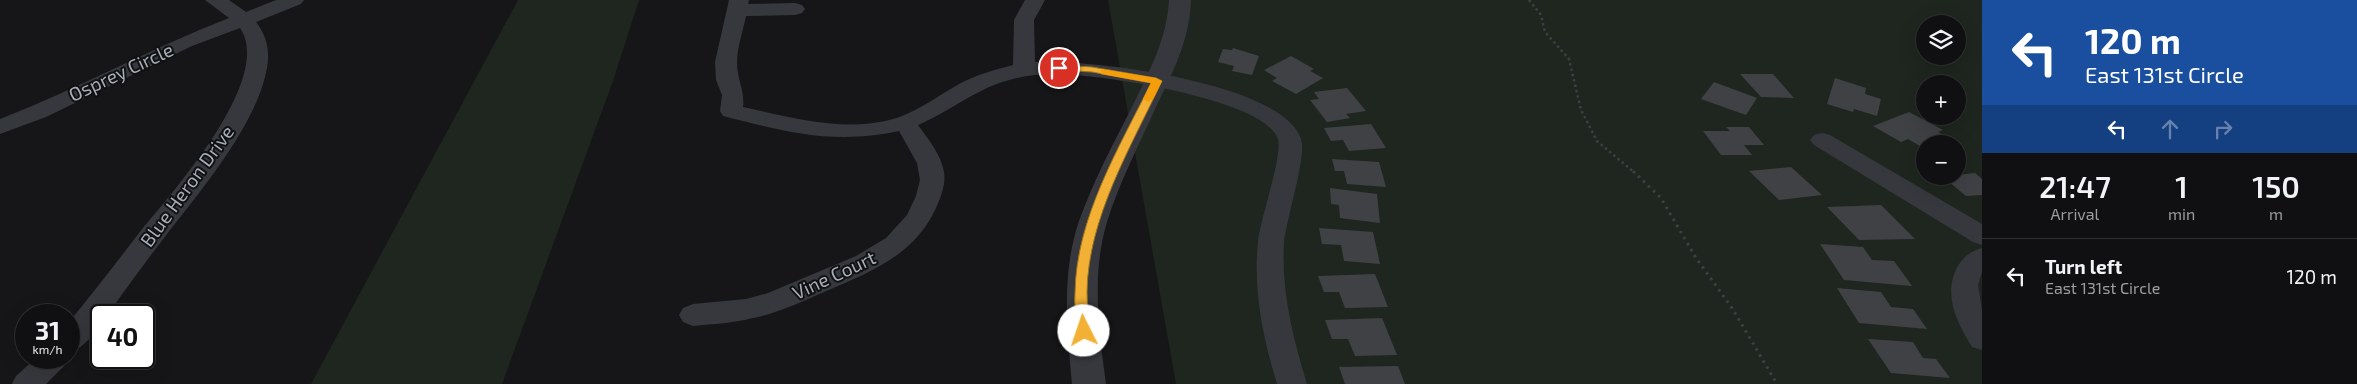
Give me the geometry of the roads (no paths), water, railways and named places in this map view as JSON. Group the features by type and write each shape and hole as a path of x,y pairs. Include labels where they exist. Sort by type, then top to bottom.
{"street":[{"path":"214,0 244,18"},
{"name":"Osprey Circle","path":"0,127 38,112 132,65 244,18 294,0"},
{"path":"1024,69 1024,20 1035,0"},
{"path":"1089,384 1081,292 1087,245 1093,223 1111,178 1156,81 1178,28 1180,0"},
{"path":"795,10 738,5 726,62 727,80 733,95 731,112 757,115 783,124 816,129 857,130 905,123 990,78 1024,69 1092,70 1156,81 1221,95 1250,105 1266,114 1286,131 1291,142 1290,156 1274,216 1270,274 1272,306 1278,340 1292,384"},
{"name":"Blue Heron Drive","path":"80,328 210,160 239,111 255,76 257,62 257,45 254,35 244,18"},
{"name":"Vine Court","path":"693,316 751,308 775,302 876,258 912,229 922,212 931,188 932,176 930,167 918,142 905,123"},
{"path":"1822,140 1982,236"},
{"path":"1982,257 1971,268 1964,286 1964,297 1972,320 1982,339"},
{"path":"26,384 42,369"}]}
